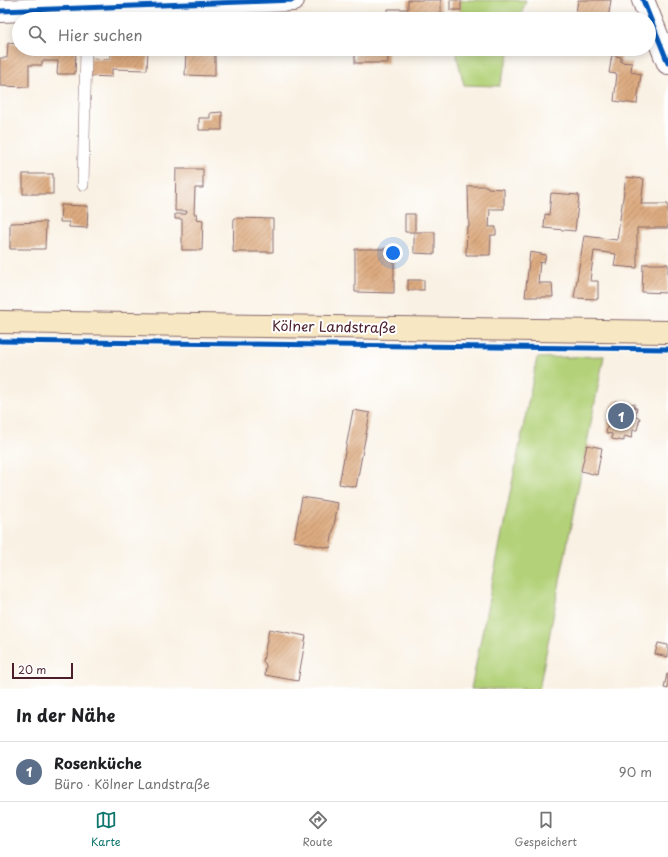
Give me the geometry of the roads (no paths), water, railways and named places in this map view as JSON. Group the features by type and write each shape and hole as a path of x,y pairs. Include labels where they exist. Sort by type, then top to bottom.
{"main road":[{"name":"Kölner Landstraße","path":"0,322 668,332"}],"street":[{"path":"116,12 293,0"},
{"path":"643,0 648,12"},
{"path":"0,11 29,12"},
{"path":"656,33 668,63"}],"lane":[{"path":"82,185 86,56"}],"place":[{"name":"Rosenküche","path":"621,416"}]}
